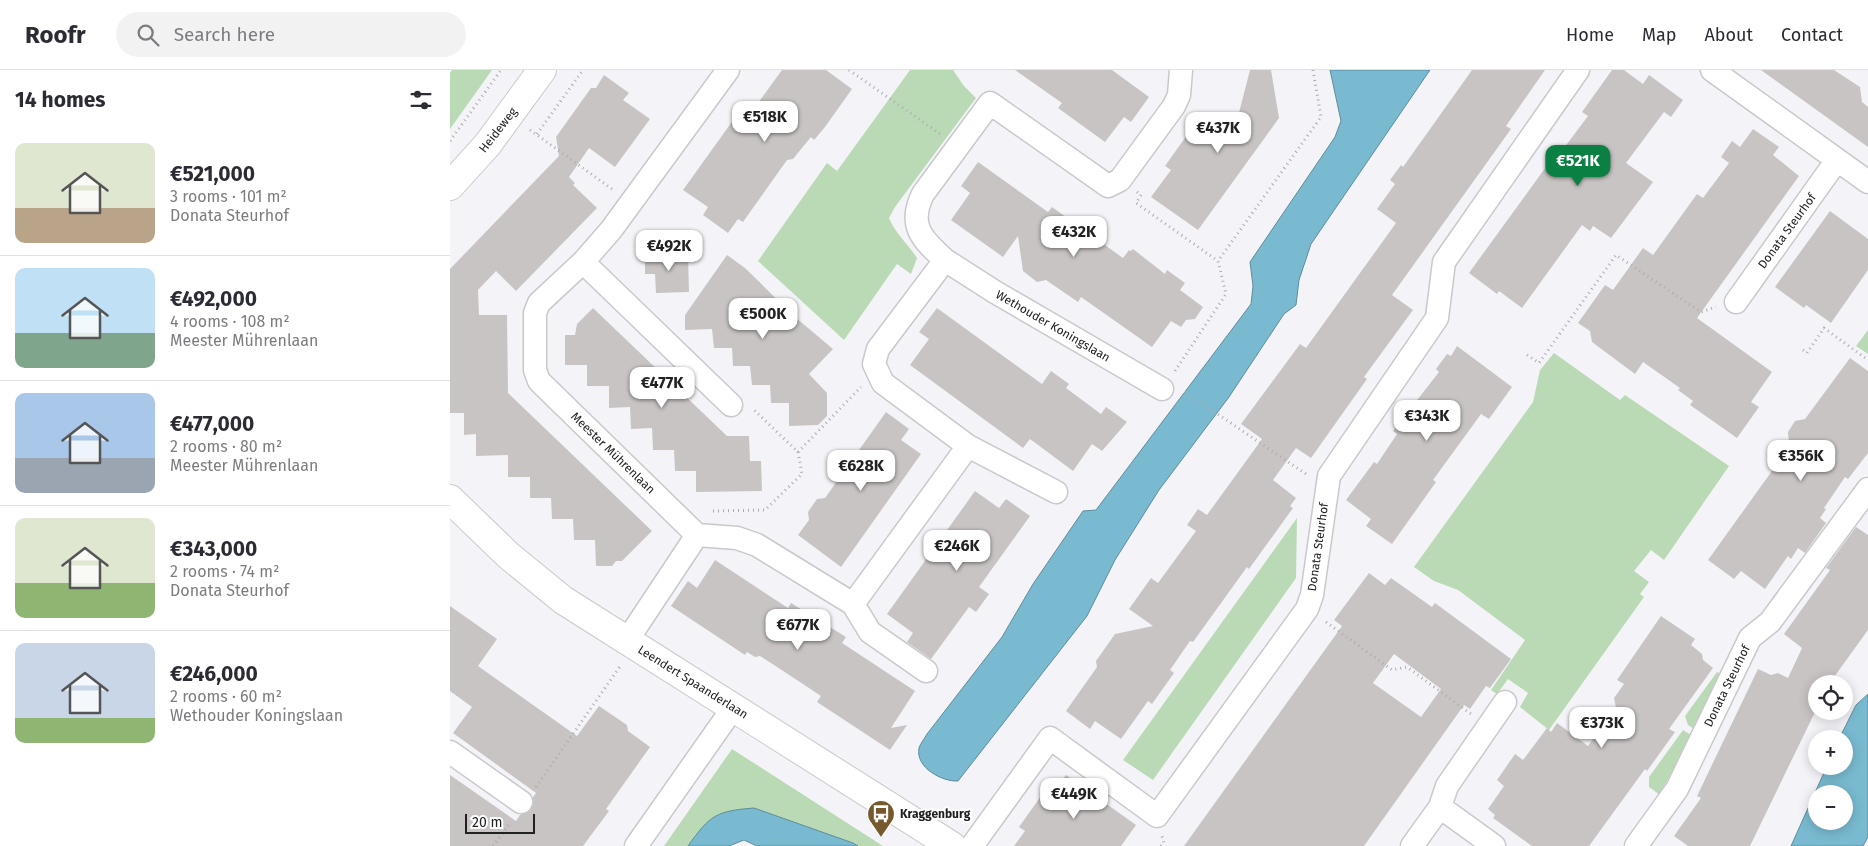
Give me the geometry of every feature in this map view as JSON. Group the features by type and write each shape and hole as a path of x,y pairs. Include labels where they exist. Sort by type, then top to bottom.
{"street":[{"name":"Heideweg","path":"450,186 488,144 542,70"},
{"name":"Meester Mührenlaan","path":"690,528 539,381 536,370 535,313 539,303 583,262 631,203 728,70"},
{"path":"1120,180 1174,106 1179,95 1181,70"},
{"name":"Donata Steurhof","path":"972,846 1050,738 1157,816 1307,608 1312,595 1329,476 1437,318 1444,262 1578,70"},
{"path":"1712,70 1868,182"},
{"name":"Wethouder Koningslaan","path":"1120,180 1108,186 990,102 957,146 916,208 916,224 924,240 945,260 995,292 1173,390"},
{"name":"Donata Steurhof","path":"1736,302 1837,160"},
{"path":"945,260 878,349 874,364 883,383 968,446 1056,492"},
{"path":"583,262 731,405"},
{"path":"853,604 968,446"},
{"name":"Donata Steurhof","path":"1636,846 1677,789 1750,638 1770,622 1868,489"},
{"name":"Leendert Spaanderlaan","path":"450,499 508,555 563,600 952,846"},
{"path":"631,642 690,528 737,538 757,545 853,604 870,632 926,671"},
{"path":"1412,846 1440,807 1446,786 1505,702"},
{"path":"636,846 734,708"},
{"path":"450,752 523,803"},
{"path":"1440,807 1494,846"}],"path":[{"path":"450,141 501,70"},
{"path":"536,134 584,70"},
{"path":"850,70 957,146"},
{"path":"1218,261 1321,116 1313,70"},
{"path":"483,96 631,203"},
{"path":"1120,180 1141,195 1136,203 1218,261 1226,294 1173,390 1220,417 1327,488"},
{"path":"1527,355 1539,363 1616,256 1701,312 1736,302"},
{"path":"1803,350 1807,353 1824,328 1868,360"},
{"path":"798,452 877,370"},
{"path":"690,528 696,512 765,510 802,474 798,452 750,406 731,405"},
{"path":"1307,608 1392,670 1406,667 1489,727"},
{"path":"493,846 631,642"}],"green space":[{"path":"452,70 492,70 450,129 450,73"},
{"path":"910,70 953,70 964,86 976,98 895,207 889,218 917,258 911,274 897,264 844,340 758,261 827,163 837,171"},
{"path":"1868,330 1868,354 1856,346"},
{"path":"1554,353 1620,400 1625,395 1729,466 1664,560 1651,550 1634,571 1649,582 1640,594 1644,597 1549,730 1520,707 1528,693 1508,679 1497,694 1491,690 1525,640 1458,590 1434,581 1414,567 1533,402 1540,370"},
{"path":"1297,518 1296,578 1153,780 1123,760"},
{"path":"1717,672 1721,674 1694,729 1688,725 1685,716"},
{"path":"1683,730 1691,735 1660,795 1649,787 1649,777"},
{"path":"732,749 883,846 858,846 754,808 698,832 688,846 664,846"}],"water":[{"path":"1330,70 1430,70 1311,244 1299,280 1296,305 1284,314 1229,397 1159,490 1115,560 1087,616 958,781 938,776 921,762 919,755 919,748 927,734 1002,637 1033,584 1083,511 1096,510 1251,304 1253,286 1250,262 1335,137 1341,121"},
{"path":"1868,694 1868,837 1863,846 1791,846 1808,808 1808,830 1853,830 1853,785 1818,785 1823,775 1853,775 1853,730 1844,730 1848,720 1853,720 1853,711 1856,705"},
{"path":"754,808 858,846 757,846 744,840 729,846 688,846 702,827 715,816 731,811"}],"building":[{"path":"782,70 826,70 852,89 814,140 811,137 793,159 787,160 743,222 738,219 728,233 703,215 708,207 683,190 739,112 747,118"},
{"path":"1015,70 1112,70 1149,97 1131,122 1124,117 1105,142 1058,108 1062,103"},
{"path":"1250,70 1271,70 1279,118 1198,230 1151,197 1171,170 1165,166 1202,114 1233,136"},
{"path":"1472,70 1545,70 1506,126 1511,129 1392,295 1413,310 1364,377 1367,379 1311,458 1296,448 1273,480 1296,498 1290,506 1293,508 1249,569 1247,567 1193,642 1190,641 1170,670 1174,673 1152,704 1148,701 1121,739 1095,721 1090,729 1066,711 1097,667 1096,661 1115,634 1153,626 1129,609 1151,578 1158,583 1196,531 1187,525 1198,509 1207,515 1262,439 1241,424 1300,344 1306,348 1396,223 1377,209 1395,184 1390,180 1401,165 1403,167"},
{"path":"1612,70 1624,70 1643,84 1649,75 1683,100 1671,117 1664,112 1626,163 1653,182 1611,238 1593,226 1590,231 1582,225 1522,308 1499,291 1497,294 1469,273 1551,160 1567,144 1588,116 1582,112"},
{"path":"1761,70 1834,70 1860,87 1862,102 1868,107 1868,147"},
{"path":"604,75 629,93 623,100 650,119 615,167 589,148 569,177 575,183 573,185 597,208 516,291 496,271 478,290 479,315 507,315 508,393 652,531 622,561 616,561 612,566 596,566 595,540 574,540 573,519 552,519 551,498 530,498 530,477 508,477 508,455 476,456 476,434 464,435 464,413 450,413 450,269 559,156 556,137 591,88 596,88"},
{"path":"1753,129 1779,147 1773,155 1799,176 1697,318 1772,372 1751,402 1759,407 1737,438 1690,405 1693,401 1678,390 1680,388 1643,362 1635,374 1592,342 1590,331 1578,323 1605,285 1613,290 1643,248 1653,255 1697,194 1703,198 1729,163 1721,157 1732,141 1740,147"},
{"path":"978,162 1048,212 1052,207 1123,258 1129,250 1133,249 1165,274 1167,270 1185,283 1180,290 1203,307 1195,319 1186,320 1181,327 1171,321 1152,347 1081,297 1078,302 1046,280 1037,282 1023,271 1018,236 1003,257 951,220 970,193 961,186"},
{"path":"1830,211 1868,239 1868,270 1831,323 1806,305 1804,308 1775,287"},
{"path":"688,253 689,292 656,293 655,274 645,274 645,254"},
{"path":"727,255 745,268 795,317 833,349 809,374 827,393 827,416 818,425 789,426 789,403 771,403 770,385 752,385 750,366 733,366 732,348 714,348 712,329 685,330 685,315"},
{"path":"593,308 727,436 749,436 750,461 761,461 762,491 696,492 696,471 675,471 674,450 653,450 652,428 631,429 630,407 609,408 609,386 587,386 587,365 565,365 565,335 575,335 577,324"},
{"path":"937,308 1042,384 1051,371 1069,384 1066,388 1101,414 1106,407 1127,422 1102,451 1092,444 1073,471 1030,439 1023,448 910,365 929,339 919,332"},
{"path":"1457,346 1512,387 1489,419 1481,414 1433,480 1436,482 1392,544 1366,526 1371,519 1346,500 1374,462 1377,464 1397,434 1393,431 1439,372 1436,369 1447,354 1451,356"},
{"path":"1850,358 1868,371 1868,453 1848,479 1845,477 1824,508 1826,509 1820,518 1826,523 1805,553 1798,548 1791,559 1788,556 1765,589 1741,571 1734,579 1708,560 1782,457 1780,456 1789,443 1788,432 1795,421 1805,419"},
{"path":"886,412 909,429 901,440 921,454 841,567 798,535 809,520 808,512 817,499 825,498"},
{"path":"975,491 999,508 1006,499 1030,516 979,587 989,594 976,612 969,607 931,659 907,642 913,633 887,614"},
{"path":"1856,527 1868,535 1868,630 1836,675 1808,675 1808,720 1811,720 1750,846 1688,846 1674,836 1701,798 1697,796 1758,669 1771,675 1778,673 1788,678 1802,648 1784,634 1830,570 1826,568"},
{"path":"715,560 788,608 791,603 846,637 842,643 915,691 891,728 907,725 890,750 817,702 821,696 803,684 760,656 755,657 747,652 745,655 671,606 688,581 697,588"},
{"path":"1369,573 1385,585 1391,578 1432,607 1435,603 1511,659 1490,688 1486,686 1470,709 1464,705 1364,846 1184,846 1342,626 1334,620","holes":["1394,654 1441,689 1421,717 1373,683"]},
{"path":"450,606 497,639 478,666 577,736 599,706 627,725 628,731 650,747 606,809 609,811 583,846 450,846 450,775 516,821 520,815 531,810 533,797 536,793 453,733 472,707 450,691"},
{"path":"1661,616 1695,639 1691,645 1702,654 1703,660 1713,668 1669,729 1675,732 1647,771 1645,769 1589,846 1532,846 1493,818 1495,815 1488,809 1504,786 1497,780 1515,754 1523,760 1547,728 1551,732 1557,723 1588,746 1616,708 1614,698 1624,684 1617,680"},
{"path":"1066,775 1136,825 1121,846 1014,846 1025,831 1019,827 1041,796 1047,800"}],"place":[{"name":"Kraggenburg","path":"881,838"}]}
